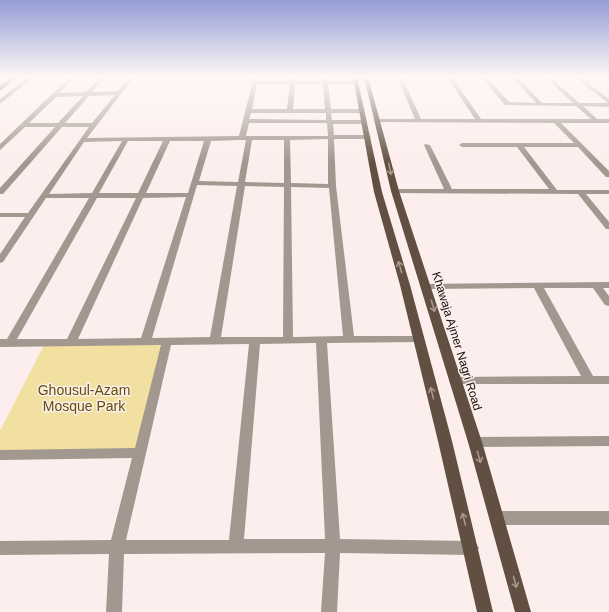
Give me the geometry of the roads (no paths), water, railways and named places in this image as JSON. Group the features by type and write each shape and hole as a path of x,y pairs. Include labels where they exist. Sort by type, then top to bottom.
{"main road":[{"path":"361,106 371,150 378,192 406,285 471,548 485,612"},
{"name":"Khawaja Ajmer Nagri Road","path":"373,106 395,191 475,442 523,612"},
{"path":"371,150 385,150"}],"street":[{"path":"0,148 3,142 43,106"},
{"path":"0,192 78,106"},
{"path":"0,260 82,140 109,106"},
{"path":"215,341 241,184 246,121 249,106"},
{"path":"290,106 290,111"},
{"path":"328,106 331,138 332,186 349,340"},
{"path":"412,106 419,121"},
{"path":"468,106 479,121"},
{"path":"579,106 596,121"},
{"path":"248,111 328,111 363,117"},
{"path":"246,121 329,121 363,117"},
{"path":"377,121 609,121"},
{"path":"556,121 609,175"},
{"path":"23,125 94,125"},
{"path":"82,140 368,137"},
{"path":"145,342 208,139"},
{"path":"287,139 288,340"},
{"path":"5,343 126,140"},
{"path":"71,342 168,140"},
{"path":"427,145 449,191"},
{"path":"462,145 579,145"},
{"path":"519,145 555,192"},
{"path":"194,183 332,186"},
{"path":"395,191 609,192"},
{"path":"580,192 609,227"},
{"path":"44,196 191,195"},
{"path":"0,215 30,215"},
{"path":"537,285 589,380"},
{"path":"596,285 609,303"},
{"path":"426,286 609,285"},
{"path":"5,343 419,339"},
{"path":"236,546 255,340"},
{"path":"321,340 333,546 329,612"},
{"path":"114,612 117,547 167,341"},
{"path":"455,381 609,380"},
{"path":"475,442 609,441"},
{"path":"0,454 140,453"},
{"path":"497,518 609,518"},
{"path":"0,548 333,546 471,548"}],"park label":[{"name":"Ghousul-Azam Mosque Park","path":"84,398"}]}
